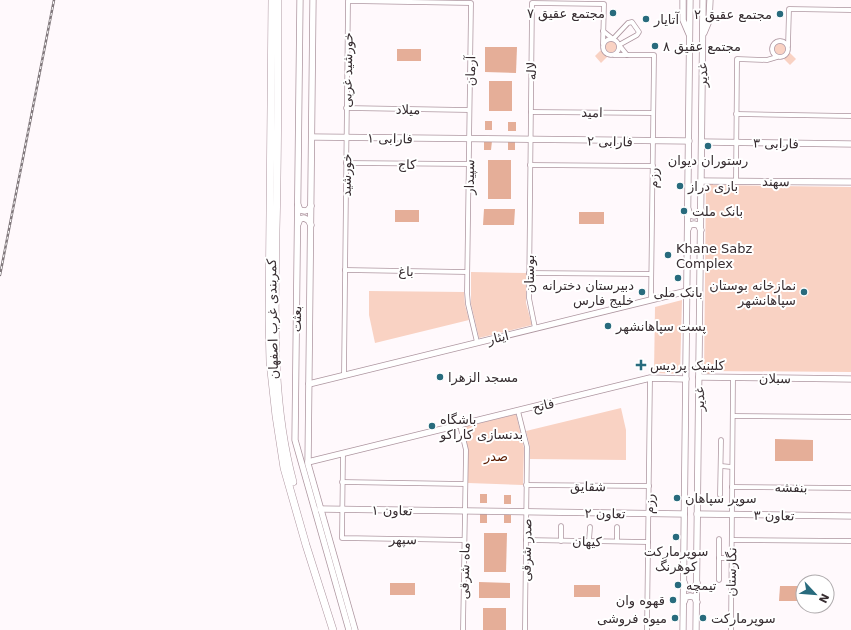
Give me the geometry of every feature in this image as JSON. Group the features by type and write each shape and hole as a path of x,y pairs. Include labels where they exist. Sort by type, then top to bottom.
{"highway":[{"name":"کمربندی غرب اصفهان","path":"272,0 269,319 270,362 284,468 306,545 333,630"},
{"name":"کمربندی غرب اصفهان","path":"278,0 275,310 276,367 283,429 290,472 308,536 338,630"}],"main road":[{"name":"بعثت","path":"300,0 295,440 349,630"},
{"name":"بعثت","path":"313,0 308,462 355,630"},
{"path":"683,0 683,20 690,37"},
{"name":"غدیر","path":"683,630 690,0"},
{"name":"غدیر","path":"696,630 703,0"},
{"path":"703,37 709,21 710,0"},
{"name":"فارابی ۱","path":"312,137 531,140"},
{"name":"فارابی ۲","path":"531,140 688,142"},
{"name":"فارابی ۳","path":"702,142 851,144"},
{"name":"سهند","path":"701,181 851,182"},
{"path":"298,205 300,210 305,211 308,210 311,205"},
{"path":"688,209 690,214 694,216 698,214 701,209"},
{"path":"298,225 300,219 304,218 308,220 311,225"},
{"path":"688,230 690,225 694,224 700,226 701,230"},
{"name":"ایثار","path":"309,384 687,291"},
{"name":"سبلان","path":"699,377 851,379"},
{"name":"فاتح","path":"308,462 650,378 686,378"},
{"name":"تعاون ۱","path":"320,509 526,512"},
{"name":"تعاون ۲","path":"526,512 684,514"},
{"name":"تعاون ۳","path":"698,514 851,516"},
{"path":"684,582 686,587 690,589 694,588 697,582"},
{"path":"683,602 686,597 690,596 694,597 696,603"}],"street":[{"name":"خورشید غربی","path":"346,138 348,2 471,3"},
{"name":"آرمان","path":"469,139 471,3"},
{"name":"لاله","path":"530,165 532,3 604,4 603,30"},
{"path":"736,181 737,59 767,60 781,56 786,52 788,46 789,9 851,10"},
{"path":"603,44 607,39 613,39 628,23 632,22 639,32 637,35 619,45"},
{"path":"603,30 627,55"},
{"path":"603,30 603,44 605,50 614,55 627,55"},
{"path":"767,60 772,47 788,33"},
{"path":"778,41 785,41 788,46"},
{"path":"614,55 619,51 619,45"},
{"path":"772,47 772,53 777,57"},
{"name":"رزم","path":"627,55 654,56 651,300"},
{"name":"میلاد","path":"346,108 469,110"},
{"name":"امید","path":"531,112 653,113"},
{"path":"736,114 851,116"},
{"name":"خورشید","path":"344,375 346,138"},
{"name":"سپیدار","path":"469,139 468,304 477,342"},
{"name":"کاج","path":"346,163 469,164"},
{"path":"530,165 653,166"},
{"name":"بوستان","path":"530,165 529,303 535,328"},
{"name":"باغ","path":"345,270 467,272"},
{"path":"529,273 651,274"},
{"name":"رزم","path":"647,630 650,378"},
{"name":"نگارستان","path":"730,630 733,378"},
{"name":"صدر شرقی","path":"518,411 527,447 525,630"},
{"path":"733,416 851,417"},
{"name":"ماه شرقی","path":"460,425 466,450 463,630"},
{"path":"720,495 721,440"},
{"path":"342,510 343,454"},
{"path":"721,466 732,467"},
{"path":"342,482 465,484"},
{"name":"شقایق","path":"526,485 649,486"},
{"name":"بنفشه","path":"732,486 851,488"},
{"name":"سپهر","path":"342,510 342,538 464,540"},
{"path":"561,526 561,541"},
{"path":"589,541 590,526"},
{"path":"617,527 617,541"},
{"path":"719,539 719,580"},
{"name":"کیهان","path":"526,540 648,542"},
{"path":"732,540 851,541"},
{"path":"719,558 731,558"}],"green space":[{"path":"611,41 615,43 617,47 615,51 611,53 607,51 605,47 607,43"},
{"path":"780,43 784,45 786,49 784,53 780,55 776,53 774,49 776,45"},
{"path":"602,49 608,56 601,63 595,56"},
{"path":"789,52 796,59 790,65 783,58"},
{"path":"706,181 713,181 713,185 851,187 851,372 711,371 711,375 704,375"},
{"path":"471,272 526,273 526,303 532,325 479,338 471,304"},
{"path":"369,291 464,292 465,305 469,320 375,343 369,315"},
{"path":"682,300 680,374 654,373 655,307"},
{"path":"621,408 626,430 626,460 530,459 530,447 526,431"},
{"name":"صدر","path":"516,414 524,448 523,485 468,483 468,450 464,427"}],"shaded area":[{"path":"485,47 517,47 516,73 485,72"},
{"path":"397,49 421,49 421,61 397,61"},
{"path":"489,81 512,81 512,111 489,111"},
{"path":"485,121 492,121 492,130 485,130"},
{"path":"508,122 516,122 516,131 508,131"},
{"path":"484,141 492,141 491,150 484,150"},
{"path":"508,141 515,141 515,150 508,150"},
{"path":"488,160 511,160 511,199 488,199"},
{"path":"484,209 515,209 514,225 483,225"},
{"path":"395,210 419,210 419,222 395,222"},
{"path":"579,212 604,212 604,224 579,224"},
{"path":"775,439 813,440 813,461 775,461"},
{"path":"480,494 487,494 487,503 480,503"},
{"path":"504,495 511,495 511,504 504,504"},
{"path":"480,514 487,514 487,523 480,523"},
{"path":"504,514 511,514 511,523 504,523"},
{"path":"484,533 507,533 506,572 484,572"},
{"path":"479,582 510,583 510,598 479,598"},
{"path":"390,583 415,583 415,595 390,595"},
{"path":"574,585 600,585 600,597 574,597"},
{"path":"780,586 795,586 795,601 779,601"},
{"path":"483,608 506,608 506,630 483,630"}],"railway":[{"path":"0,275 54,0"}],"place":[{"name":"مجتمع عقیق ۷","path":"613,13"},
{"name":"مجتمع عقیق ۲","path":"780,14"},
{"name":"آتایار","path":"646,19"},
{"name":"مجتمع عقیق ۸","path":"655,46"},
{"name":"رستوران دیوان","path":"708,146"},
{"name":"بازی دراز","path":"680,186"},
{"name":"بانک ملت","path":"684,211"},
{"name":"Khane Sabz Complex","path":"668,255"},
{"name":"بانک ملی","path":"678,278"},
{"name":"دبیرستان دخترانه خلیج فارس","path":"642,292"},
{"name":"نمازخانه بوستان سپاهانشهر","path":"804,292"},
{"name":"پست سپاهانشهر","path":"608,326"},
{"name":"کلینیک پردیس","path":"641,365"},
{"name":"مسجد الزهرا","path":"440,377"},
{"name":"باشگاه بدنسازی کاراکو","path":"432,426"},
{"name":"سوپر سپاهان","path":"677,498"},
{"name":"سوپرمارکت کوهرنگ","path":"676,537"},
{"name":"تیمچه","path":"678,585"},
{"name":"قهوه وان","path":"673,600"},
{"name":"میوه فروشی","path":"675,618"},
{"name":"سوپرمارکت","path":"703,618"}]}
